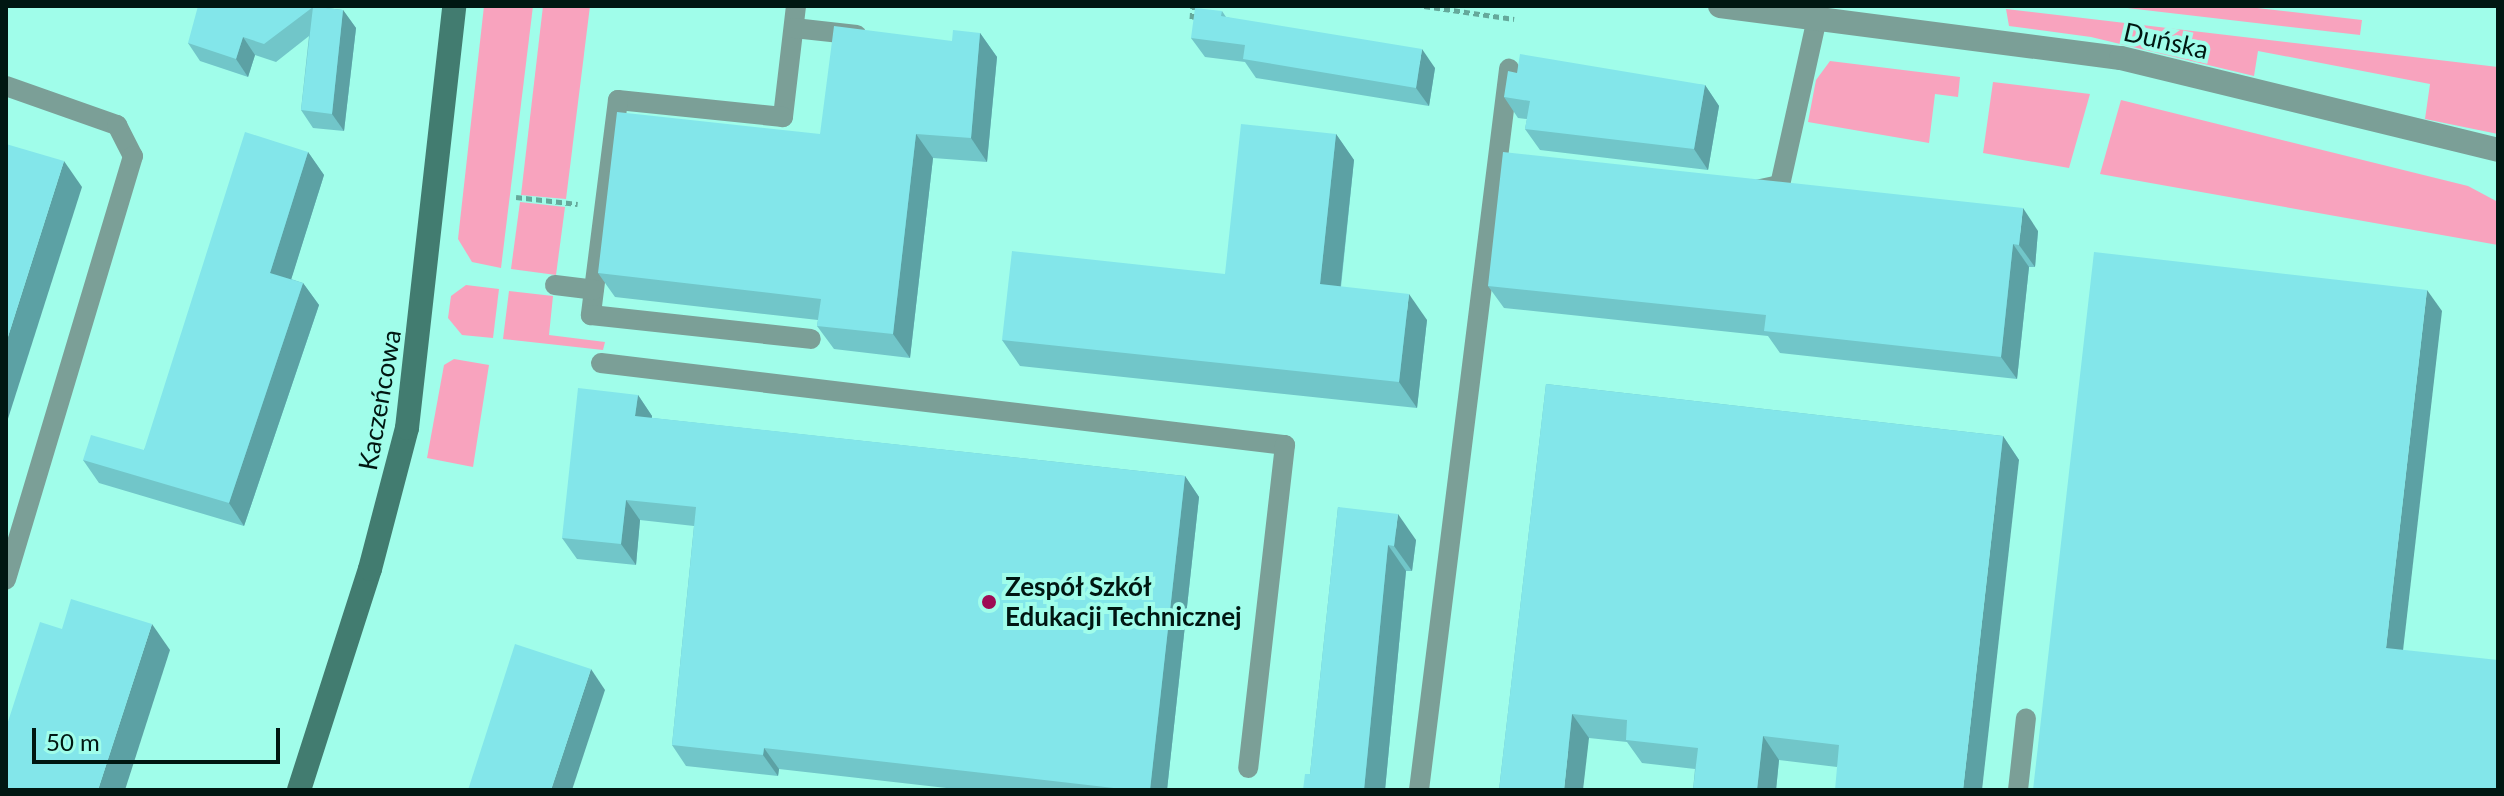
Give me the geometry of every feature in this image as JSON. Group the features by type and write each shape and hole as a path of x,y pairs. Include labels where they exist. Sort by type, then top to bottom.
{"street":[{"name":"Kaczeńcowa","path":"299,790 370,569 407,428 454,6"},
{"name":"Duńska","path":"1720,6 2121,58 2498,150"}],"lane":[{"path":"796,6 783,117 618,100 591,315 811,339"},
{"path":"1731,187 1762,191 1780,185 1817,18"},
{"path":"794,28 884,39"},
{"path":"1419,790 1506,159 1509,69"},
{"path":"6,86 117,125 133,156 6,579"},
{"path":"555,285 594,290"},
{"path":"601,363 1285,445 1248,768"},
{"path":"2018,790 2026,718"}],"path":[{"path":"1192,19 1193,6"},
{"path":"1424,6 1514,19"},
{"path":"516,197 604,207"}],"shaded area":[{"path":"484,6 533,6 501,268 472,262 458,239"},
{"path":"543,6 590,6 566,199 521,195"},
{"path":"2110,6 2239,6 2362,20 2360,35"},
{"path":"2006,9 2498,67 2498,134 2425,119 2430,84 2258,51 2254,76 2091,37 2009,26"},
{"path":"1830,61 1960,77 1958,97 1935,94 1929,143 1808,122 1816,80"},
{"path":"1993,82 2090,94 2069,168 1983,153"},
{"path":"2121,100 2468,186 2498,202 2498,245 2100,174"},
{"path":"520,202 565,207 556,275 511,269"},
{"path":"466,285 499,289 493,338 462,335 448,318 451,296"},
{"path":"509,291 553,296 549,335 605,342 603,350 503,339"},
{"path":"454,359 489,365 473,467 427,458 444,365"}],"building":[{"path":"198,6 309,6 343,10 332,114 301,110 313,7 264,44 243,37 236,59 188,43"},
{"path":"1195,8 1222,11 1221,16 1422,49 1416,88 1243,59 1245,45 1191,38"},
{"path":"834,26 952,41 953,30 980,33 971,138 916,134 893,334 817,326 821,299 598,273 617,112 820,134"},
{"path":"1520,54 1705,85 1694,149 1525,129 1530,101 1504,97 1508,71 1517,73"},
{"path":"1241,124 1336,134 1320,284 1409,294 1399,382 1002,340 1012,251 1225,274"},
{"path":"245,132 308,152 270,273 303,283 229,503 83,460 91,435 144,450"},
{"path":"6,144 64,161 6,343"},
{"path":"1503,152 2023,208 2019,245 2013,244 2001,357 1764,331 1766,315 1488,286"},
{"path":"2094,252 2427,290 2386,648 2498,660 2498,790 2033,790"},
{"path":"1546,384 2003,436 1963,790 1835,790 1839,745 1763,736 1757,790 1693,790 1698,748 1626,740 1627,720 1572,714 1564,790 1499,790"},
{"path":"578,388 638,395 635,416 1185,476 1150,790 764,748 763,755 672,745 696,507 626,500 621,544 562,538"},
{"path":"1338,507 1398,514 1394,546 1388,545 1364,790 1303,790 1305,774 1310,774"},
{"path":"71,599 152,624 98,790 6,790 6,728 40,622 62,629"},
{"path":"515,644 591,669 551,790 468,790"}],"place":[{"name":"Zespół Szkół Edukacji Technicznej","path":"989,602"}]}
